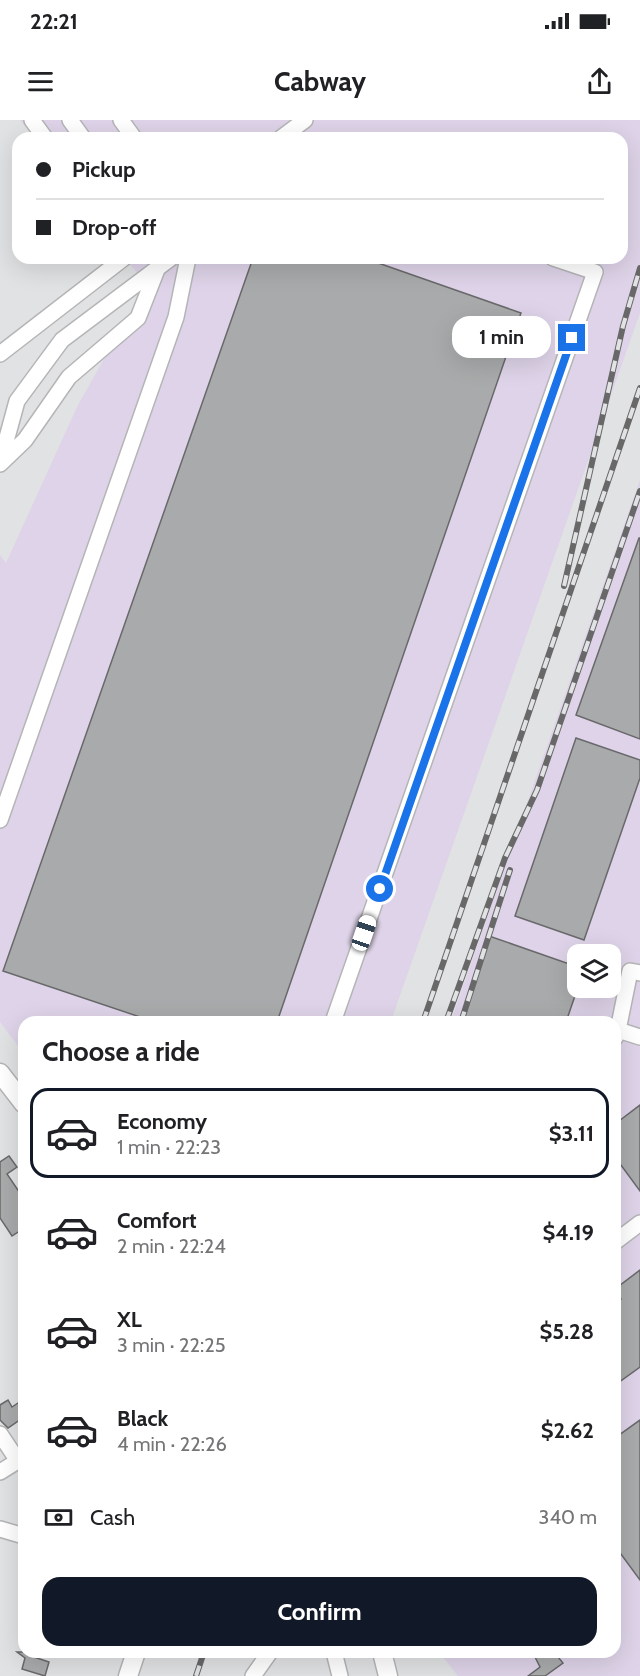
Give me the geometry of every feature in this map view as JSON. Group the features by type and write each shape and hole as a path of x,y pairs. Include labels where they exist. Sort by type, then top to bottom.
{"main road":[{"path":"0,1073 18,1096"},
{"path":"128,1676 134,1658"},
{"path":"384,1658 388,1676"}],"street":[{"path":"289,132 305,120"},
{"path":"0,354 115,264"},
{"path":"159,267 138,318 69,377 25,440 0,464 17,401 62,340 159,267 163,264"},
{"path":"0,819 176,317 187,264"},
{"path":"335,1016 595,272 571,264"},
{"path":"620,1016 630,971 640,973"},
{"path":"621,1035 640,1037"},
{"path":"621,1237 640,1223"},
{"path":"0,1434 18,1455"},
{"path":"0,1472 18,1461"},
{"path":"0,1529 18,1534"},
{"path":"253,1676 266,1658"},
{"path":"336,1658 340,1676"}],"shaded area":[{"path":"20,120 640,120 640,313 393,1016 18,1016 18,1046 0,1022 0,555 6,563 77,407 146,284 130,264 628,264 628,132 29,132"},
{"path":"640,480 640,1676 458,1676 444,1658 621,1658 621,1016 453,1016"}],"building":[{"path":"251,264 381,264 521,313 279,1016 137,1016 3,971"},
{"path":"640,538 640,739 576,715"},
{"path":"576,738 640,760 640,778 584,940 515,916"},
{"path":"489,936 567,963 567,998 574,998 568,1016 462,1016"},
{"path":"640,1105 640,1191 621,1165 621,1119"},
{"path":"9,1156 17,1167 7,1174 18,1190 18,1232 12,1236 0,1218 0,1162"},
{"path":"640,1270 640,1367 621,1381 621,1299 621,1284"},
{"path":"8,1400 12,1407 18,1403 18,1421 8,1428 0,1420 0,1405"},
{"path":"640,1420 640,1580 621,1554 621,1434"},
{"path":"25,1658 37,1658 49,1662 45,1676 22,1669"},
{"path":"536,1658 559,1658 563,1663 545,1676 528,1676 540,1667"}],"railway":[{"path":"564,586 623,326 640,268"},
{"path":"425,1016 640,388"},
{"path":"448,1016 505,858 537,790 640,491"},
{"path":"463,1016 510,870"},
{"path":"196,1676 202,1658"}],"route":[{"path":"380,889 572,338"}]}
